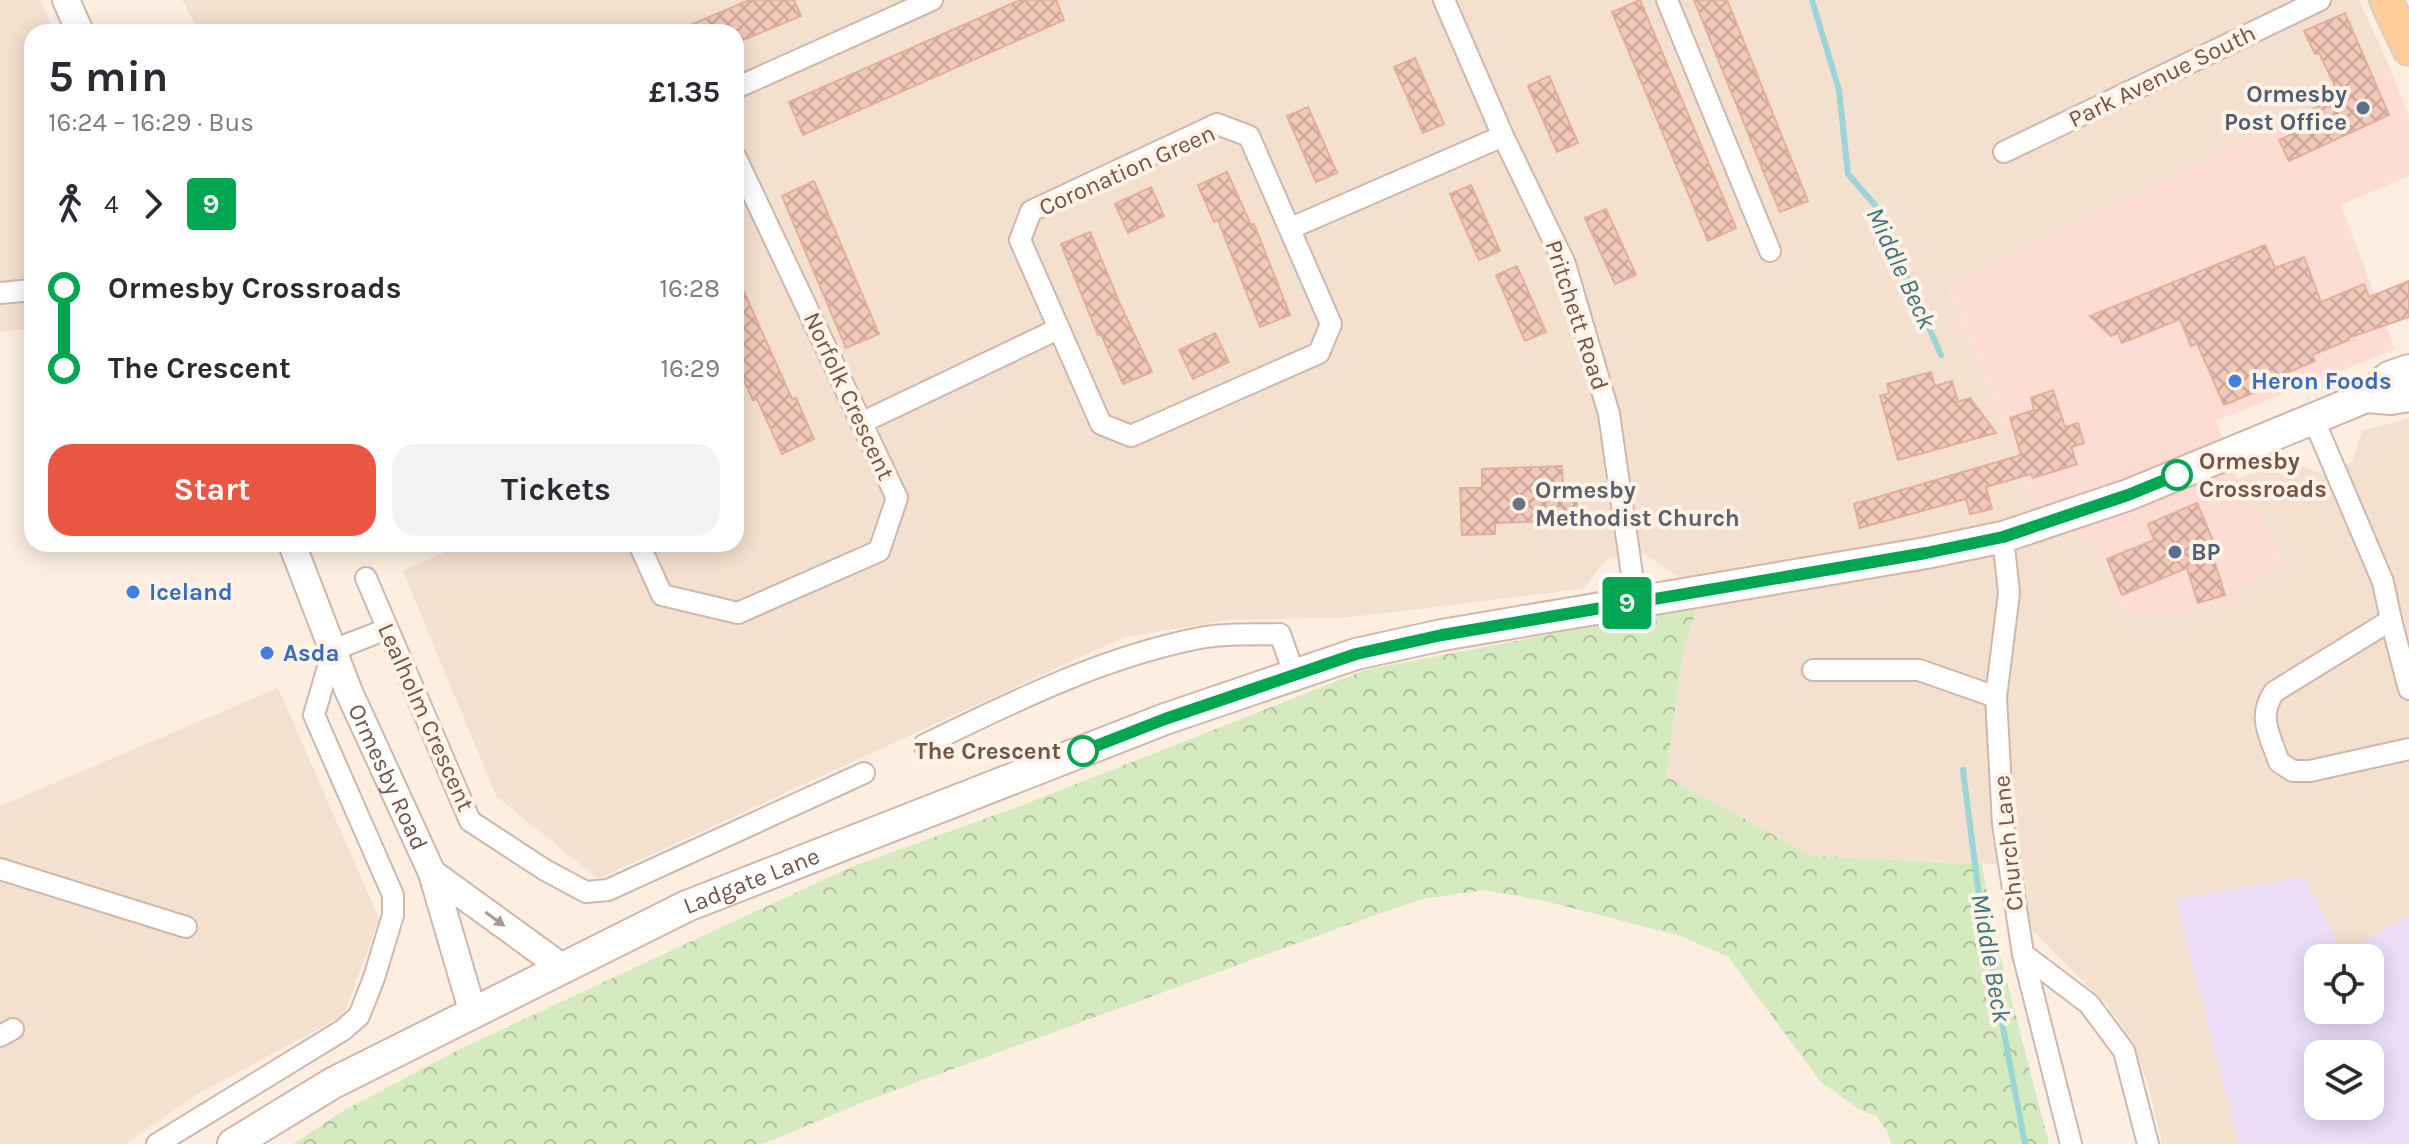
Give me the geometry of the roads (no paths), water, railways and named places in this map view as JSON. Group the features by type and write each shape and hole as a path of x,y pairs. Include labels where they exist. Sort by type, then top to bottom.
{"main road":[{"path":"2386,0 2409,49"},
{"path":"2366,397 2389,377 2409,370"},
{"path":"2366,397 2391,399 2409,396"},
{"name":"Ladgate Lane","path":"233,1144 333,1083 687,906 1165,719 1356,654 1442,635 2003,537 2128,495 2366,397"}],"street":[{"path":"66,0 76,24"},
{"path":"744,84 932,0"},
{"path":"1667,0 1770,251"},
{"name":"Park Avenue South","path":"2004,152 2320,0"},
{"name":"Pritchett Road","path":"1448,1 1503,136 1565,264 1609,414 1636,602"},
{"name":"Coronation Green","path":"1217,124 1249,136 1331,324 1319,353 1131,436 1101,424 1058,329 1020,240 1031,211 1217,124"},
{"path":"1291,228 1503,136"},
{"name":"Norfolk Crescent","path":"643,552 662,595 738,613 879,551 897,498 744,175"},
{"path":"0,293 24,291"},
{"path":"861,423 1058,329"},
{"path":"2313,418 2383,582 2409,687"},
{"name":"Church Lane","path":"2003,537 2009,593 1996,697 2003,824 2023,954 2071,1144"},
{"name":"Ormesby Road","path":"295,552 333,650 432,873 473,1013"},
{"name":"Lealholm Crescent","path":"366,578 470,821 545,870 586,892 608,890 864,773"},
{"path":"2391,620 2274,692 2265,706 2264,719 2279,762 2293,771 2310,771 2409,749"},
{"path":"157,1144 343,1030 359,1016 393,915 393,895 314,715 333,650 387,629"},
{"path":"924,745 1016,701 1122,656 1203,637 1280,634 1295,676"},
{"path":"1813,670 1919,670 1996,697"},
{"path":"0,869 186,927"},
{"path":"432,873 563,968"},
{"path":"2023,954 2089,1004 2124,1051 2148,1144"}],"waterway":[{"name":"Middle Beck","path":"1812,0 1839,90 1848,174 1875,205 1941,355"},
{"name":"Middle Beck","path":"1963,770 1981,911 2025,1144"}],"place":[{"name":"Ormesby Post Office","path":"2363,108"},
{"name":"Heron Foods","path":"2235,381"},
{"name":"Ormesby Crossroads","path":"2177,475"},
{"name":"Ormesby Methodist Church","path":"1519,504"},
{"name":"BP","path":"2175,552"},
{"name":"Iceland","path":"133,592"},
{"name":"Asda","path":"267,653"},
{"name":"The Crescent","path":"1083,751"}]}
